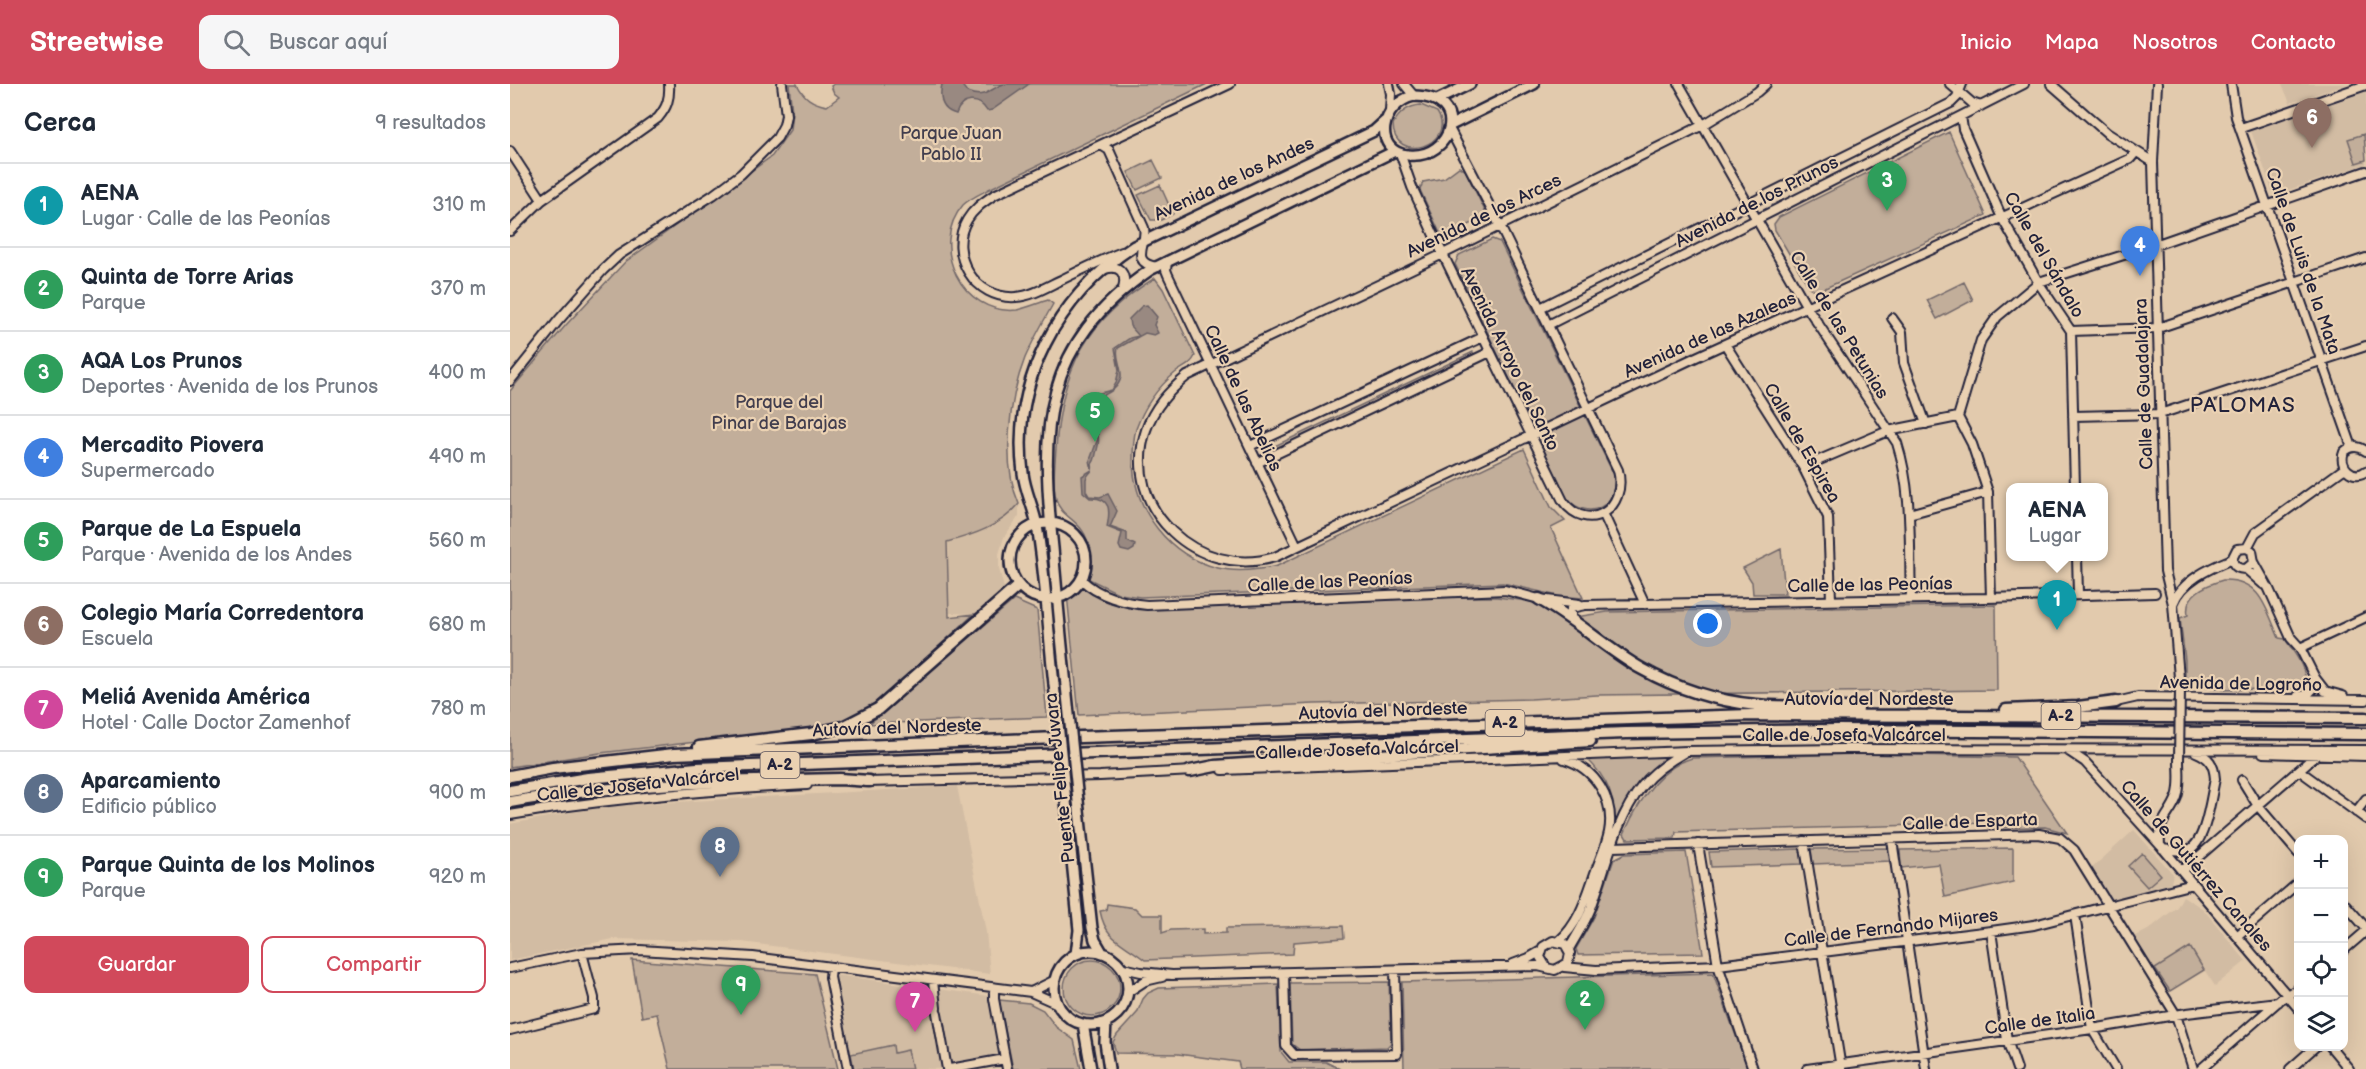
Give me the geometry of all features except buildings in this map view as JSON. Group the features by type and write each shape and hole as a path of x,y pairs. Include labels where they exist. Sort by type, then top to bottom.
{"highway":[{"path":"675,754 701,746 811,734 843,727 882,708 1018,586"},
{"path":"1539,599 1639,668 1675,684 1714,697 1756,705 1822,706 1930,716"},
{"name":"A-2","path":"1950,716 2021,708 2078,707 2116,702"},
{"name":"Autovía del Nordeste","path":"510,776 553,768 675,754 1584,719 1751,715 2366,718"},
{"name":"Autovía del Nordeste","path":"510,791 588,778 698,768 1626,733 1861,730 2366,734"},
{"path":"1190,771 1215,766 1593,741 1626,733"},
{"path":"510,802 557,794 637,786 840,779 869,782"}],"main road":[{"path":"1437,100 1470,84"},
{"path":"1450,127 1534,84"},
{"path":"1050,523 1046,472 1049,420 1057,386 1081,336 1096,315 1123,289 1167,261 1397,152 1416,155 1435,149 1443,141 1450,127 1448,110 1437,100 1414,96 1401,100 1390,110 1385,121 1385,134 1397,152"},
{"name":"Avenida de los Andes","path":"1037,525 1023,476 1020,433 1025,398 1033,370 1056,322 1070,303 1101,271 1145,240 1374,131 1385,121"},
{"path":"1050,523 1068,530 1082,543 1086,555 1086,568 1082,580 1067,595 1045,600 1026,593 1018,586 1010,570 1011,550 1022,533 1037,525 1050,523"},
{"name":"Puente Felipe Juvara","path":"1050,523 1092,928 1095,940 1102,952"},
{"name":"Puente Felipe Juvara","path":"1037,525 1079,930 1076,954"},
{"path":"1102,952 1123,968 1128,983 1128,992 1121,1010 1106,1022 1099,1025 1083,1024 1066,1016 1058,1005 1055,997 1055,980 1062,964 1076,954 1102,952"},
{"path":"1106,1022 1105,1042 1108,1069"},
{"path":"1083,1024 1091,1069"}],"street":[{"path":"510,231 542,200 658,118 666,107 670,95 669,84"},
{"path":"510,381 603,270 636,243 713,195 741,174 777,138 786,116 782,84"},
{"path":"1127,251 1027,296 1016,297 995,294 983,288 968,273 961,254 964,227 972,212 994,195 1230,84"},
{"path":"1389,84 1390,110"},
{"path":"1404,84 1414,96"},
{"name":"Calle de las Petunias","path":"1680,84 1807,307 1897,443 1905,466 1909,514 1911,599"},
{"name":"Avenida de los Arces","path":"1297,546 1264,560 1240,562 1215,558 1195,549 1171,531 1152,505 1145,487 1142,464 1143,444 1150,421 1162,400 1174,387 1187,376 1210,364 1443,254 1703,124 1766,84"},
{"path":"1950,84 1961,88 1972,103 1981,106"},
{"name":"Avenida de los Prunos","path":"1548,325 2024,84"},
{"name":"Calle de Guadalajara","path":"2157,84 2153,162 2165,575 2173,604 2180,690 2179,790 2162,822 2159,833 2162,847"},
{"name":"Calle de Luis de la Mata","path":"2231,84 2236,117 2352,447"},
{"path":"2055,86 2107,133 2153,162"},
{"path":"2241,128 2366,86"},
{"name":"Avenida de los Prunos","path":"1540,309 1951,103 1961,88"},
{"name":"Calle del Sándalo","path":"1961,116 1963,129 2002,218 2071,332 2075,483"},
{"path":"1450,127 1618,470 1620,491 1615,503 1603,513 1645,604"},
{"path":"1101,145 1109,150 1142,222 1145,240 1140,247 1141,256 1146,263 1157,267"},
{"path":"510,151 542,200"},
{"name":"Avenida Arroyo del Santo","path":"1397,152 1490,352 1569,509 1584,516 1603,513"},
{"name":"Avenida de las Azaleas","path":"1297,546 1725,344 2130,159 2136,153"},
{"path":"1991,598 1988,492 1972,444 1958,417 1981,340 1997,316 2039,282 2155,245 2366,171"},
{"path":"2071,332 2158,328 2366,258"},
{"name":"Calle de las Abelias","path":"1167,261 1166,270 1297,546"},
{"path":"1101,271 1117,268 1122,271 1125,277 1123,289"},
{"path":"1892,318 1902,332 1904,363 1926,424"},
{"path":"1250,446 1483,337"},
{"name":"Calle de Espirea","path":"1725,344 1803,467 1828,517 1831,600"},
{"path":"2073,416 2160,414 2366,346"},
{"path":"1257,464 1490,352"},
{"path":"1803,467 1888,431 1958,417"},
{"path":"2365,475 2352,474 2345,468 2342,456 2347,449 2352,447 2357,446 2366,451"},
{"path":"2247,548 2255,534 2345,468"},
{"path":"1909,514 1988,492"},
{"path":"2173,604 2177,594 2186,585 2214,567 2232,559 2237,549 2247,548"},
{"path":"2247,548 2254,556 2254,562 2291,638 2300,648 2315,678 2325,691 2366,699"},
{"path":"2232,559 2234,565 2240,569 2246,569 2269,589"},
{"path":"2077,561 2078,594"},
{"path":"2246,569 2254,562"},
{"path":"2165,575 2173,583 2186,585"},
{"name":"Calle de las Peonías","path":"1082,580 1107,595 1125,602 1147,605 1482,590 1512,591 1539,599 1585,605 2156,593"},
{"path":"1571,619 1571,608 1585,605"},
{"path":"2300,648 2366,616"},
{"path":"2272,699 2307,695 2313,689 2315,678"},
{"name":"Avenida de Logroño","path":"2116,702 2138,697 2366,699"},
{"name":"Calle de Josefa Valcárcel","path":"510,815 619,798 689,791 869,782 1359,766 1687,751 1843,748 2244,750 2272,755 2366,750"},
{"name":"Calle de Gutiérrez Canales","path":"2066,750 2085,762 2162,847 2294,1003"},
{"path":"1123,968 1172,975 1546,967 1555,970 1564,967 1590,909 1630,805 1642,786 1659,769 1687,751"},
{"path":"2162,847 2187,850 2196,845 2202,835 2215,779 2214,770 2211,761 2204,755 2191,751"},
{"path":"2182,872 2319,752"},
{"name":"Calle de Josefa Valcárcel","path":"2319,752 2366,756"},
{"path":"1497,968 1519,963 1541,951 1548,943 1559,941 1566,935 1586,899 1604,846 1610,821 1607,801 1597,781 1581,766 1557,756"},
{"path":"2300,771 2366,819"},
{"path":"2242,780 2258,806 2294,848"},
{"path":"2356,812 2366,799"},
{"name":"Calle de Esparta","path":"1612,847 2051,835 2060,838 2074,850 2176,1015 2193,1069"},
{"path":"1892,840 1926,1069"},
{"path":"1804,841 1840,1067"},
{"path":"1698,844 1718,965 1753,1069"},
{"name":"Calle de Fernando Mijares","path":"1564,967 1587,969 1718,965 1991,931 2034,925 2193,884"},
{"path":"2237,936 2294,886"},
{"path":"2348,909 2366,930 2348,946"},
{"path":"2075,915 2092,1029 2116,1069"},
{"path":"1991,931 2007,1040 2017,1069"},
{"path":"1559,941 1574,962 1587,969"},
{"path":"510,968 608,950 692,952 753,957 1030,992 1058,1005"},
{"path":"1541,951 1541,960 1546,967"},
{"path":"510,1030 594,1009 594,998 582,953"},
{"path":"831,967 830,977 848,1069"},
{"path":"1284,973 1286,1046 1294,1055 1397,1054 1395,970"},
{"path":"1128,992 1145,981 1172,975"},
{"path":"1030,992 1055,980"},
{"path":"933,981 936,1010 949,1069 1005,1059"},
{"path":"994,988 1007,1069"},
{"path":"2201,1069 2278,1002 2294,992"},
{"name":"Calle de Italia","path":"1807,1069 1840,1067 1924,1052 2278,1002"},
{"path":"2290,1069 2311,1051"},
{"path":"2333,1051 2349,1069"}],"shaded area":[{"path":"942,84 961,84 967,92 979,95 1004,84 1029,84 992,110 987,111 979,103 970,101 962,105 956,114 947,110 942,103"},
{"path":"2282,84 2346,84 2290,103"},
{"path":"2366,92 2366,164 2274,195 2251,131"},
{"path":"1147,305 1157,317 1154,325 1158,333 1154,335 1145,333 1118,348 1121,377 1112,390 1119,370 1115,348 1130,338 1139,336 1130,326 1129,319 1142,306"},
{"path":"1111,390 1089,403 1085,408 1096,428 1098,438 1087,417 1084,407 1096,394"},
{"path":"1098,438 1092,470 1090,460"},
{"path":"1092,470 1086,479 1086,491 1089,496 1100,497 1108,494 1117,511 1110,527 1127,533 1127,541 1135,545 1134,549 1129,552 1121,550 1119,546 1122,533 1107,527 1109,511 1106,503 1097,498 1090,498 1083,492 1082,476"},
{"path":"1019,505 1019,516 1004,537 999,554 999,569 1004,588 975,614 949,613 948,542 996,525"},
{"path":"957,786 986,932 990,974 742,942 613,939 510,960 510,824 606,806"},
{"path":"2134,830 2173,874 2171,883 2111,899 2092,868"},
{"path":"2183,896 2203,909 2246,961 2215,986 2205,971 2169,992 2134,937 2148,930 2177,907"},
{"path":"836,975 989,996 1003,1068 912,1069 908,1051 894,1053 892,1045 851,1054"}],"green space":[{"name":"Parque del Pinar de Barajas","path":"789,84 797,84 809,99 827,106 839,97 831,86 834,84 1207,84 976,196 963,205 953,222 949,240 950,258 956,275 980,302 997,309 1017,310 1048,300 1053,304 1025,358 1011,411 1010,470 1019,504 995,524 947,542 949,617 974,614 866,710 828,727 600,753 510,767 510,391 566,325 625,262 772,156 790,130 792,112"},
{"path":"1421,105 1437,112 1441,124 1439,134 1423,146 1412,147 1403,144 1396,137 1393,124 1405,110"},
{"path":"1949,132 1986,215 1821,290 1815,291 1809,287 1775,230 1774,224 1779,217"},
{"path":"2364,134 2366,160 2356,163 2348,139"},
{"path":"1153,160 1162,178 1137,190 1128,172"},
{"path":"1459,167 1465,170 1485,211 1483,218 1448,235 1440,233 1420,190 1423,182 1444,178"},
{"path":"1160,185 1173,214 1161,220 1151,220 1138,195"},
{"path":"1492,239 1500,242 1614,475 1612,495 1601,507 1593,510 1585,509 1567,499 1455,264 1459,255"},
{"path":"1155,278 1163,289 1195,356 1189,364 1162,385 1143,413 1136,429 1133,461 1135,479 1147,514 1170,542 1184,553 1200,562 1225,570 1262,569 1277,566 1524,449 1551,507 1565,521 1551,528 1583,598 1558,596 1503,583 1140,597 1120,594 1089,579 1090,554 1085,535 1061,509 1055,493 1056,449 1064,394 1071,371 1095,329 1131,294"},
{"path":"1964,282 1973,300 1937,319 1927,300"},
{"path":"1473,352 1474,354 1268,454 1266,450"},
{"path":"1781,549 1785,594 1753,594 1752,582 1743,568"},
{"path":"2223,580 2236,581 2254,590 2266,607 2279,638 2285,639 2300,662 2305,674 2306,688 2225,690 2201,686 2192,678 2185,688 2185,660 2180,618 2188,615 2189,601 2193,596"},
{"path":"1081,587 1127,606 1146,609 1455,597 1497,597 1528,601 1576,617 1607,612 1996,605 1997,690 1597,695 1531,699 1314,704 1079,715 1067,594"},
{"path":"1014,600 1037,610 1047,717 869,724"},
{"path":"1861,754 2015,757 2067,833 2045,827 1988,828 1987,823 1676,832 1675,838 1627,839 1624,834 1650,788 1669,770 1692,758"},
{"path":"1668,756 1649,774 1636,791 1614,832 1612,799 1609,790 1600,774 1585,757"},
{"path":"1889,848 1891,861 1813,864 1811,849"},
{"path":"2013,848 2013,882 1945,897 1939,864 1901,868 1900,850"},
{"path":"1800,849 1802,864 1711,867 1709,852"},
{"path":"1686,852 1703,953 1578,955 1576,949 1594,917 1614,859 1624,854"},
{"path":"2142,853 2161,875 2147,887 2128,866"},
{"path":"1107,904 1135,908 1142,915 1162,915 1162,933 1171,930 1203,929 1203,934 1226,933 1226,928 1343,926 1344,938 1294,942 1293,954 1145,960 1116,940 1106,929 1100,911 1106,910"},
{"path":"2190,947 2204,970 2170,991 2155,969"},
{"path":"632,960 815,974 838,1069 670,1069 657,1014 642,1017"},
{"path":"1092,960 1103,962 1112,968 1118,977 1120,988 1118,999 1112,1008 1103,1014 1092,1016 1081,1014 1072,1008 1066,999 1064,988 1066,977 1072,968 1081,962"},
{"path":"1713,973 1748,1069 1404,1069 1402,982"},
{"path":"1389,982 1391,1043 1387,1047 1300,1050 1292,1044 1290,983"},
{"path":"1278,984 1281,1052 1289,1062 1326,1062 1340,1069 1240,1069 1238,1062 1178,1054 1116,1053 1113,1042 1117,1035 1137,1013 1148,993 1159,988"},
{"path":"999,1000 1029,1003 1043,1010 1056,1027 1074,1040 1081,1069 1013,1069"},
{"path":"893,1045 894,1053 908,1050 912,1069 854,1069 851,1054"}],"place":[{"name":"Colegio María Corredentora","path":"2312,148"},
{"name":"AQA Los Prunos","path":"1887,211"},
{"name":"Mercadito Piovera","path":"2140,276"},
{"name":"Parque de La Espuela","path":"1095,442"},
{"name":"AENA","path":"2057,630"},
{"name":"Aparcamiento","path":"720,877"},
{"name":"Parque Quinta de los Molinos","path":"741,1015"},
{"name":"Quinta de Torre Arias","path":"1585,1030"},
{"name":"Meliá Avenida América","path":"915,1032"}],"district":[{"name":"PALOMAS","path":"2243,405"}],"park label":[{"name":"Parque Juan Pablo II","path":"951,143"}]}
